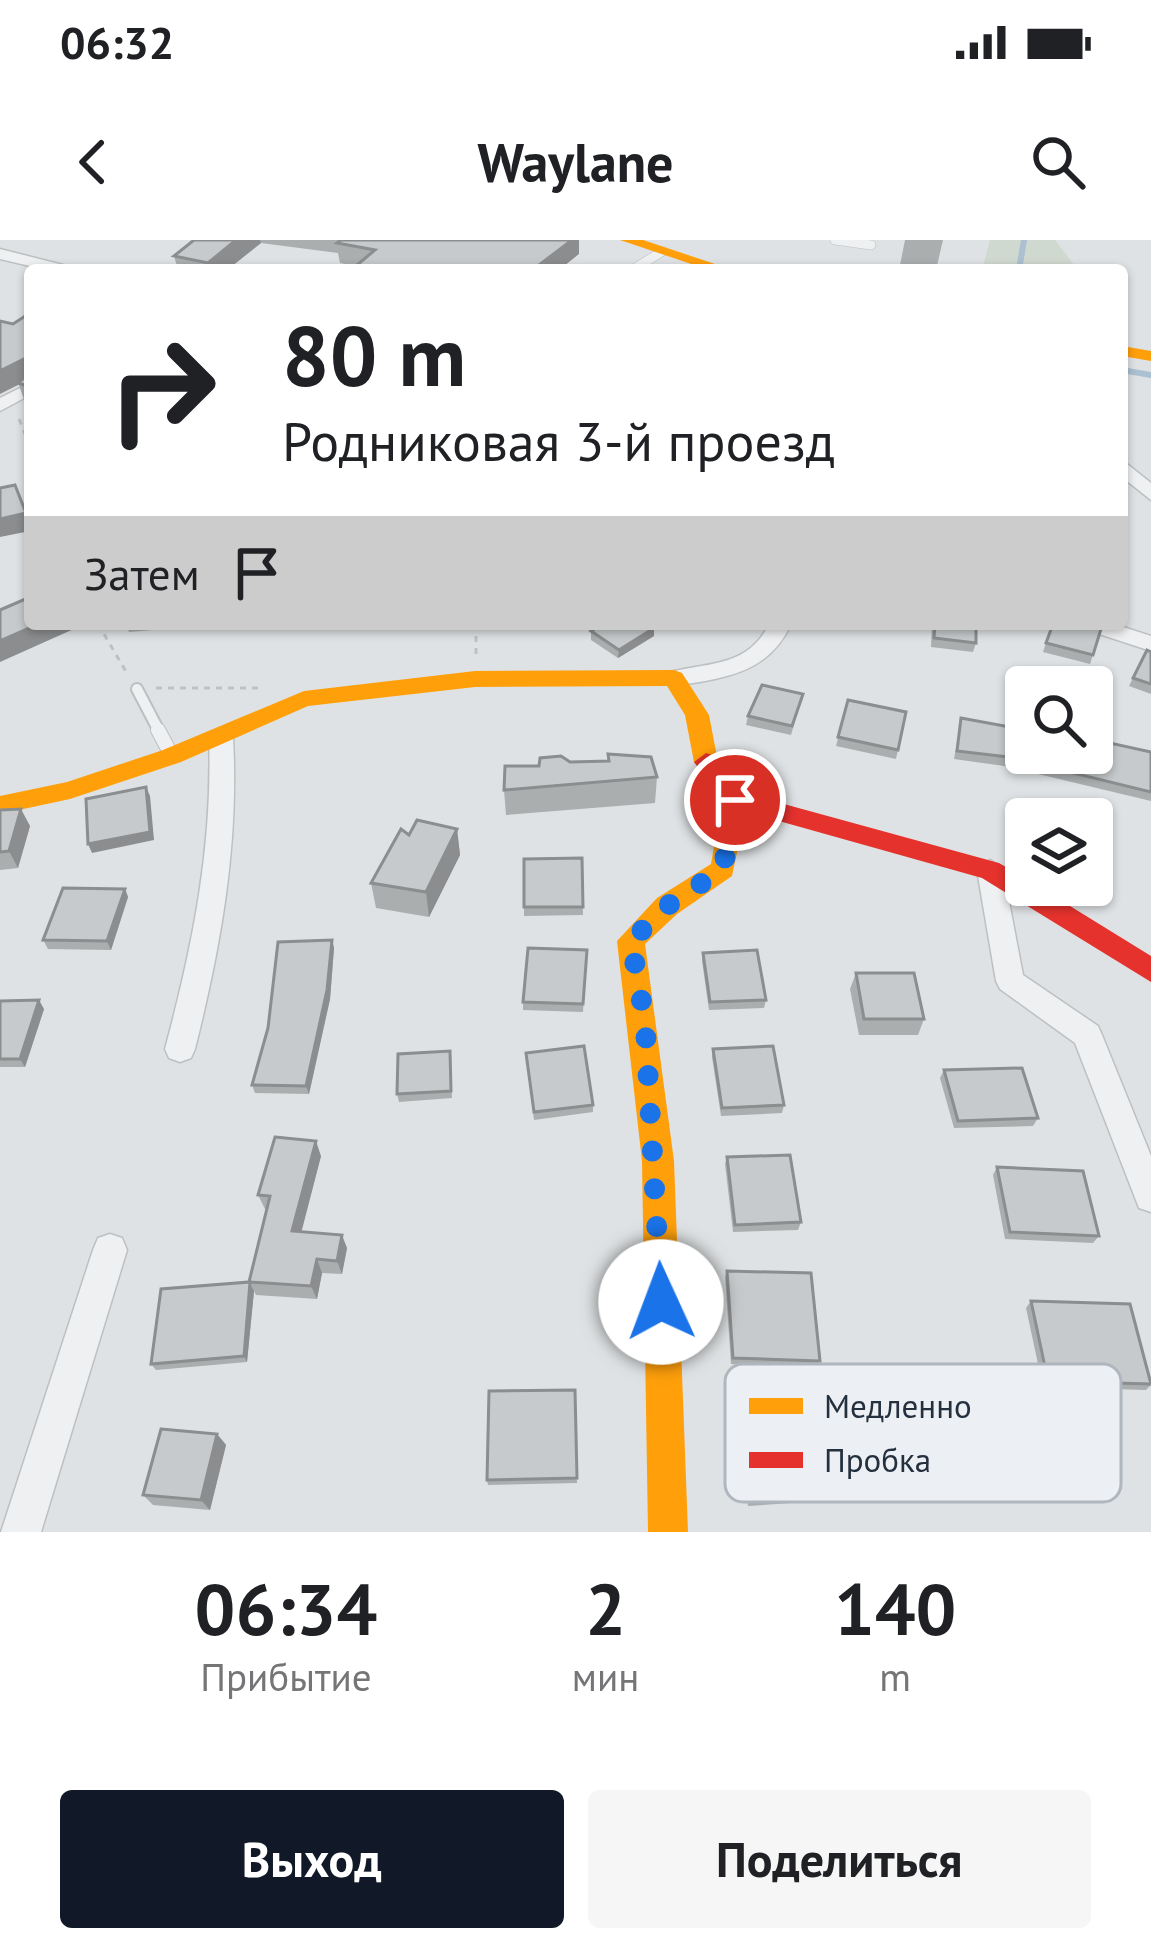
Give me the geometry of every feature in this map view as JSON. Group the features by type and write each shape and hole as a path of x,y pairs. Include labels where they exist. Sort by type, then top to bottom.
{"street":[{"path":"627,240 705,264"},
{"path":"0,254 41,264"},
{"path":"1128,472 1151,494"},
{"path":"0,805 70,790 172,756 304,699 475,679 674,678 758,660 772,648 778,630"},
{"path":"1110,630 1151,644"},
{"path":"674,678 697,715 706,763 735,800 990,870 1151,970"},
{"path":"180,1048 216,914 225,794 221,736"},
{"path":"668,1532 656,1169 645,1021 631,941 667,906 723,869 735,800"},
{"path":"990,870 1010,981 1087,1035 1151,1197"},
{"path":"21,1532 110,1250"}],"lane":[{"path":"835,240 871,245"},
{"path":"642,264 663,251"},
{"path":"137,689 172,756"}],"path":[{"path":"3,404 16,409 24,439"},
{"path":"102,630 137,689 252,685 304,699"},
{"path":"475,679 476,630"}],"shaded area":[{"path":"990,240 1055,240 1073,264 984,264"}],"building":[{"path":"194,240 236,240 208,263 174,256"},
{"path":"572,240 540,264 358,264 375,250 337,243"},
{"path":"24,317 24,359 0,371 0,321 13,324"},
{"path":"15,485 24,513 0,519 0,488"},
{"path":"24,600 25,630 0,641 0,610"},
{"path":"593,630 651,630 619,650"},
{"path":"935,630 976,630 976,643 934,638"},
{"path":"1051,630 1101,630 1093,655 1046,643"},
{"path":"1147,650 1151,652 1151,684 1133,678"},
{"path":"762,685 803,694 792,726 748,716"},
{"path":"848,700 906,712 898,750 838,737"},
{"path":"961,718 1005,726 1005,757 957,751"},
{"path":"1113,744 1151,752 1151,792 1077,774 1113,774"},
{"path":"608,754 651,757 657,777 504,790 505,766 539,766 540,758 561,756 570,762 609,761"},
{"path":"146,787 150,832 88,844 86,799"},
{"path":"21,809 9,851 0,852 0,810"},
{"path":"417,820 457,829 426,892 371,883 401,829 409,835"},
{"path":"582,858 583,907 524,907 524,859"},
{"path":"63,888 125,889 107,941 43,940"},
{"path":"332,940 327,990 306,1086 252,1085 268,1028 278,942"},
{"path":"528,948 587,950 583,1004 523,1002"},
{"path":"757,950 766,1000 710,1002 703,953"},
{"path":"856,973 914,973 924,1019 864,1019"},
{"path":"39,1000 20,1059 0,1059 0,1001"},
{"path":"584,1046 593,1105 534,1112 526,1053"},
{"path":"773,1046 784,1105 722,1108 713,1049"},
{"path":"450,1051 451,1091 397,1094 398,1054"},
{"path":"1022,1068 1038,1118 958,1121 944,1070"},
{"path":"275,1137 316,1141 292,1231 342,1235 337,1261 317,1259 311,1286 249,1282 270,1196 258,1195"},
{"path":"790,1155 801,1222 735,1225 727,1157"},
{"path":"997,1167 1083,1171 1099,1236 1010,1232"},
{"path":"727,1271 811,1273 820,1361 733,1358"},
{"path":"250,1282 244,1356 151,1364 161,1289"},
{"path":"1031,1301 1130,1304 1151,1384 1121,1383 1121,1364 1044,1364"},
{"path":"575,1390 577,1478 487,1480 489,1391"},
{"path":"161,1429 217,1434 201,1500 143,1495"}],"waterway":[{"path":"1020,264 1024,240"},
{"path":"1128,371 1151,375"}],"traffic: slow":[{"path":"627,240 705,264"},
{"path":"1128,352 1151,356"},
{"path":"0,805 70,790 172,756 304,699 475,679 674,678 697,715 706,762"},
{"path":"668,1532 658,1161 631,941 667,906 723,869 735,800"}],"traffic: jam":[{"path":"706,762 735,800 990,870 1151,970"}],"route":[{"path":"661,1302 645,1021 631,941 667,906 723,869 735,800"}]}
